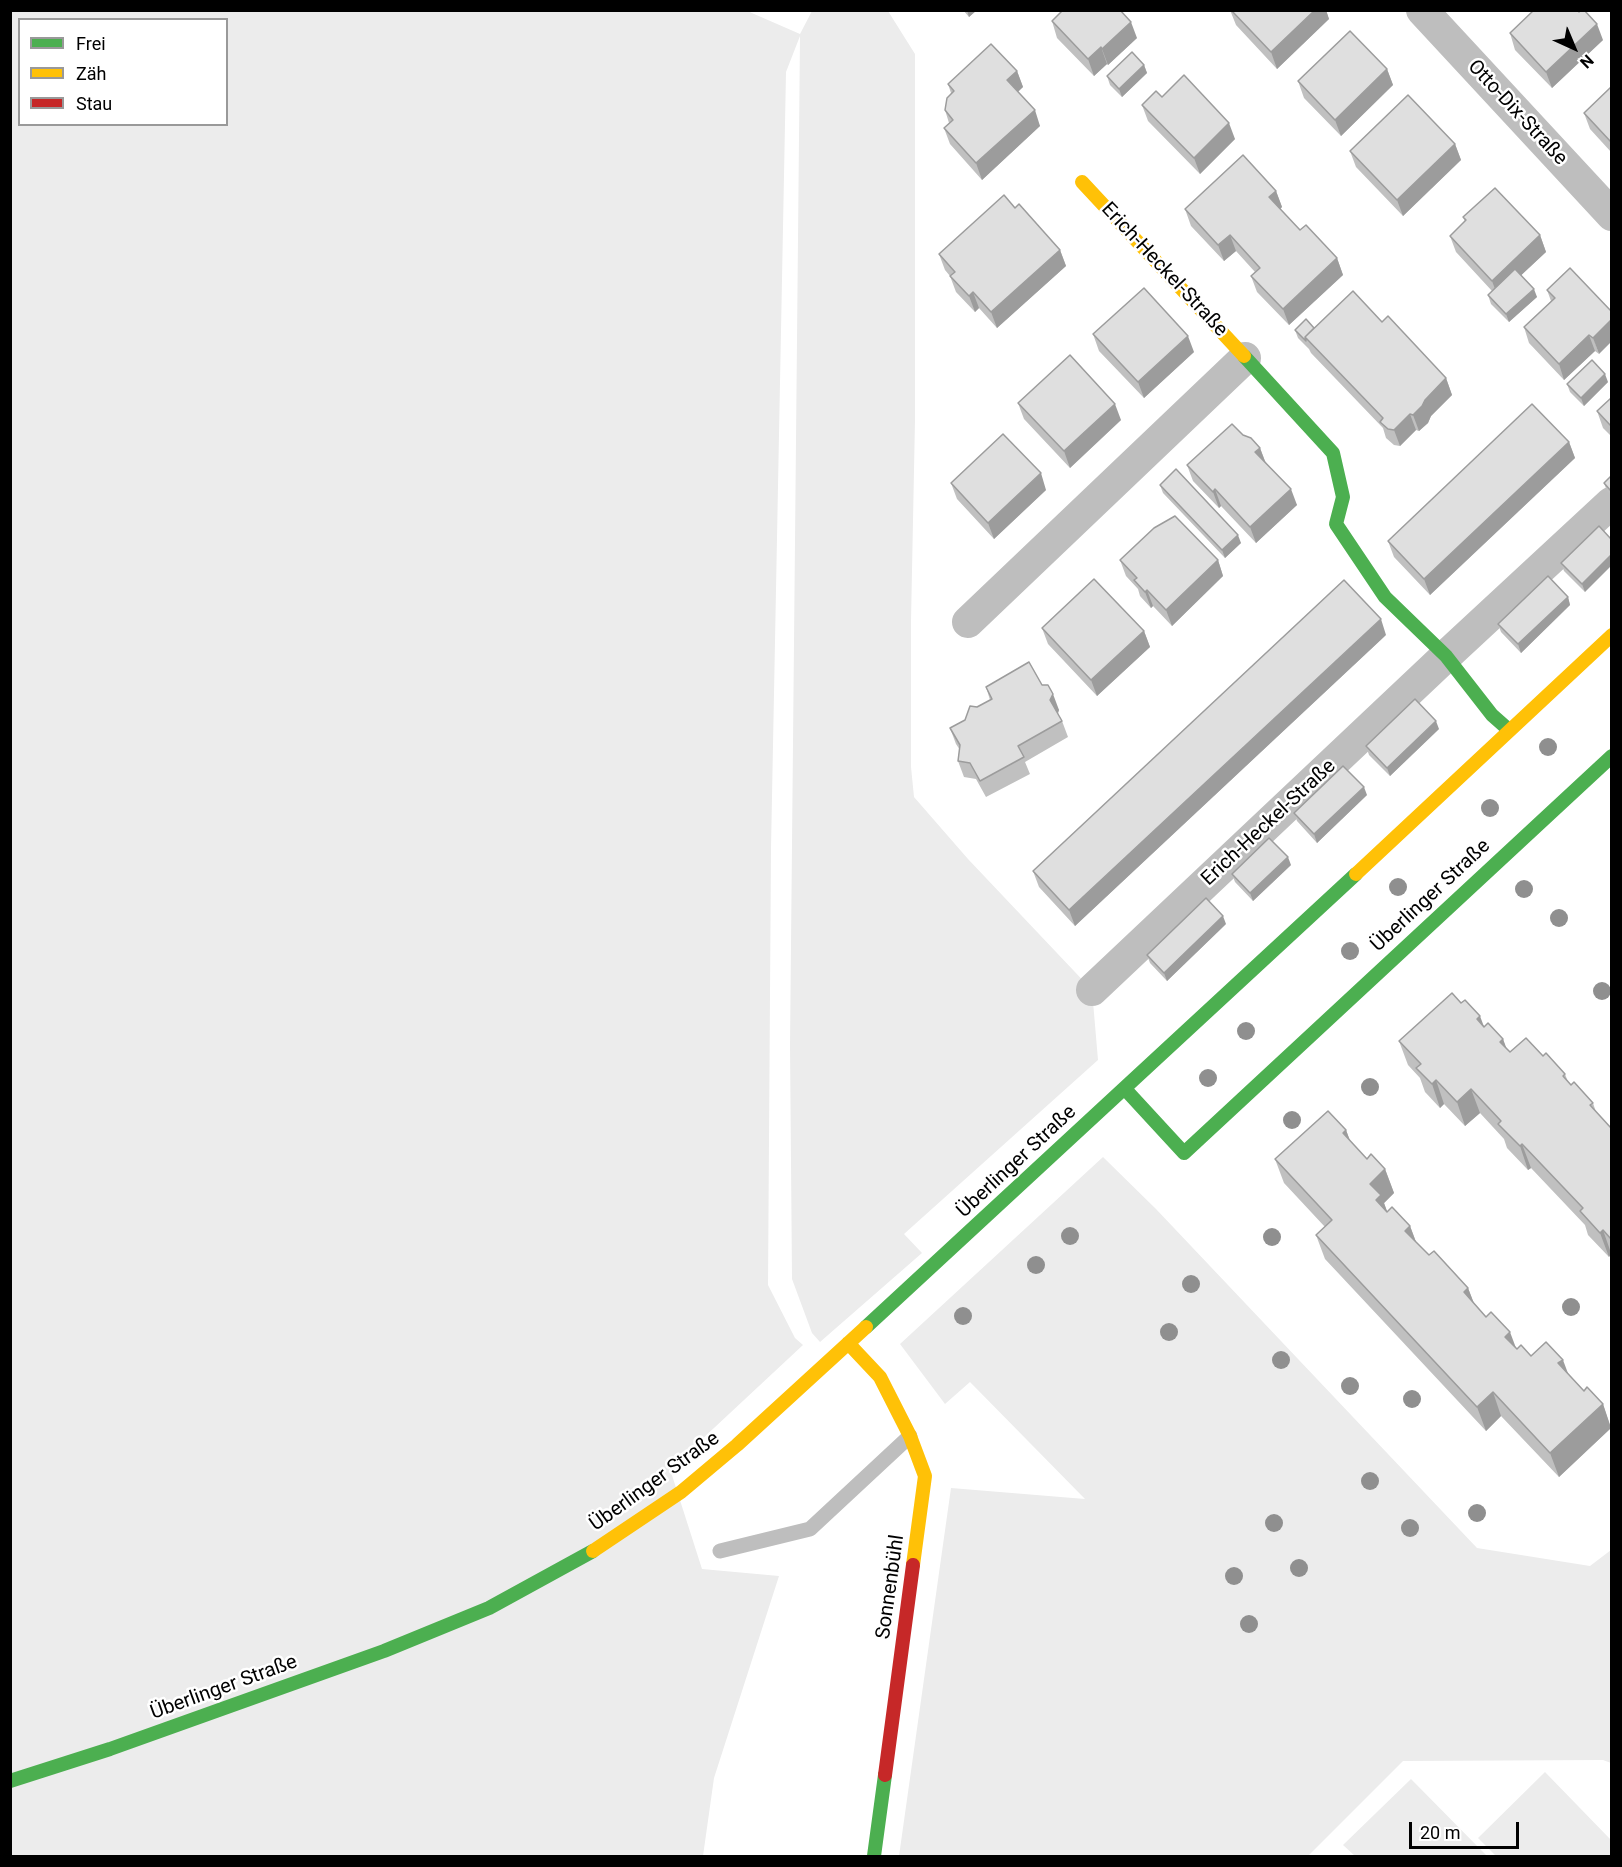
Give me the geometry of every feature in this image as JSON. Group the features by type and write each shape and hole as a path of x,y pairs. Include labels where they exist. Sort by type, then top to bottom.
{"street":[{"name":"Otto-Dix-Straße","path":"1422,10 1611,215"},
{"name":"Erich-Heckel-Straße","path":"1082,182 1333,453 1343,497 1336,524 1385,597 1446,656 1492,715 1509,730"},
{"path":"968,622 1245,358"},
{"name":"Erich-Heckel-Straße","path":"1092,990 1611,503"},
{"name":"Überlinger Straße","path":"10,1781 110,1749 394,1647 489,1608 583,1557 681,1492 738,1445 1125,1089 1611,635"},
{"name":"Überlinger Straße","path":"1125,1089 1184,1153 1611,756"},
{"name":"Sonnenbühl","path":"848,1343 880,1377 910,1436 926,1476 874,1857"}],"lane":[{"path":"720,1551 810,1529 910,1436"}],"shaded area":[{"path":"745,10 800,34 812,11 888,11 915,54 915,420 911,621 911,767 914,797 968,859 1092,990 1098,1060 904,1234 922,1253 820,1342 812,1333 792,1279 790,1045 800,36 786,72 771,848 768,1285 795,1338 803,1345 670,1469 702,1569 779,1576 714,1778 703,1856 11,1856 11,11"},
{"path":"1103,1157 1156,1209 1477,1548 1590,1566 1611,1550 1611,1763 1603,1760 1403,1761 1308,1856 899,1856 951,1488 1085,1499 970,1382 945,1404 900,1344"},
{"path":"1545,1772 1611,1840 1611,1856 1496,1856 1478,1838"},
{"path":"1411,1779 1487,1856 1355,1856 1343,1845"}],"building":[{"path":"1063,10 1120,10 1131,22 1088,59 1052,21"},
{"path":"1231,10 1315,10 1271,52"},
{"path":"1534,10 1577,10 1579,12 1584,10 1597,24 1546,72 1510,33"},
{"path":"1350,31 1387,69 1335,120 1298,81"},
{"path":"991,44 1017,71 1007,80 1035,110 976,163 944,128 953,120 945,110 947,98 954,91 948,84"},
{"path":"1132,52 1144,65 1119,89 1107,76"},
{"path":"1184,75 1229,123 1194,158 1142,105 1156,91 1162,97"},
{"path":"1611,87 1611,142 1584,113"},
{"path":"1408,95 1455,144 1397,200 1350,151"},
{"path":"1243,155 1276,191 1269,197 1300,230 1306,225 1337,258 1283,309 1251,276 1260,268 1230,235 1218,245 1185,209"},
{"path":"1495,188 1540,235 1492,281 1450,236 1466,220 1463,217"},
{"path":"1004,195 1015,208 1019,204 1060,250 991,312 973,292 969,296 950,276 955,272 939,254"},
{"path":"1570,268 1611,311 1611,320 1593,338 1589,335 1559,364 1524,327 1555,298 1547,290"},
{"path":"1515,269 1534,289 1506,314 1488,295"},
{"path":"1144,288 1188,336 1138,382 1093,334"},
{"path":"1353,291 1382,322 1388,316 1446,378 1413,415 1410,414 1394,430 1388,429 1380,422 1383,418 1305,337"},
{"path":"1306,319 1314,328 1305,337 1306,341 1295,330"},
{"path":"1070,355 1115,404 1064,451 1018,403"},
{"path":"1592,360 1605,374 1581,398 1567,384"},
{"path":"1611,398 1611,426 1597,411"},
{"path":"1532,404 1569,442 1424,579 1388,541"},
{"path":"1232,424 1243,435 1251,438 1260,448 1255,452 1291,489 1250,527 1215,489 1213,492 1187,465"},
{"path":"1003,434 1041,473 988,523 951,483"},
{"path":"1176,469 1238,535 1222,550 1160,485"},
{"path":"1611,476 1611,491 1604,483"},
{"path":"1175,516 1218,560 1166,610 1147,590 1145,592 1134,580 1137,578 1120,560 1154,528"},
{"path":"1599,526 1611,539 1611,555 1582,584 1561,563"},
{"path":"1548,576 1568,597 1518,644 1498,624"},
{"path":"1094,579 1144,631 1091,680 1042,628"},
{"path":"1344,580 1381,619 1069,910 1033,871"},
{"path":"1029,662 1042,685 1048,685 1053,694 1050,700 1062,721 1018,746 1024,757 980,781 970,763 958,761 960,745 950,728 965,720 970,706 977,707 992,699 986,687"},
{"path":"1415,699 1436,721 1387,768 1366,746"},
{"path":"1343,766 1364,787 1314,834 1294,813"},
{"path":"1269,838 1288,857 1250,893 1232,874"},
{"path":"1206,898 1223,916 1164,973 1147,955"},
{"path":"1452,993 1461,1003 1465,1000 1480,1016 1477,1019 1484,1027 1488,1023 1503,1039 1500,1042 1510,1052 1526,1038 1543,1056 1546,1053 1565,1074 1563,1076 1571,1085 1574,1082 1593,1103 1590,1105 1611,1128 1611,1239 1603,1230 1600,1233 1580,1211 1583,1208 1522,1144 1520,1146 1498,1124 1501,1121 1471,1089 1457,1102 1436,1080 1432,1084 1416,1068 1421,1064 1399,1041"},
{"path":"1328,1111 1346,1130 1343,1133 1367,1159 1371,1154 1385,1169 1370,1184 1381,1195 1376,1200 1387,1212 1392,1207 1410,1226 1405,1231 1429,1255 1434,1251 1468,1288 1464,1292 1486,1317 1491,1312 1510,1332 1505,1337 1517,1349 1521,1345 1531,1356 1546,1342 1563,1360 1558,1363 1584,1391 1587,1387 1603,1404 1550,1453 1493,1392 1477,1407 1316,1235 1332,1220 1275,1159"}],"traffic: fast":[{"path":"1244,356 1333,453 1343,497 1336,524 1385,597 1446,656 1492,715 1509,730"},
{"path":"1125,1089 1184,1153 1612,756"},
{"path":"866,1327 1356,874"},
{"path":"10,1781 110,1749 384,1651 489,1608 593,1551"},
{"path":"874,1856 885,1775"}],"traffic: slow":[{"path":"1082,182 1244,356"},
{"path":"1356,874 1612,635"},
{"path":"593,1551 681,1492 737,1445 866,1327"},
{"path":"848,1343 880,1377 910,1436 925,1476 913,1565"}],"traffic: jam":[{"path":"885,1775 913,1565"}]}
